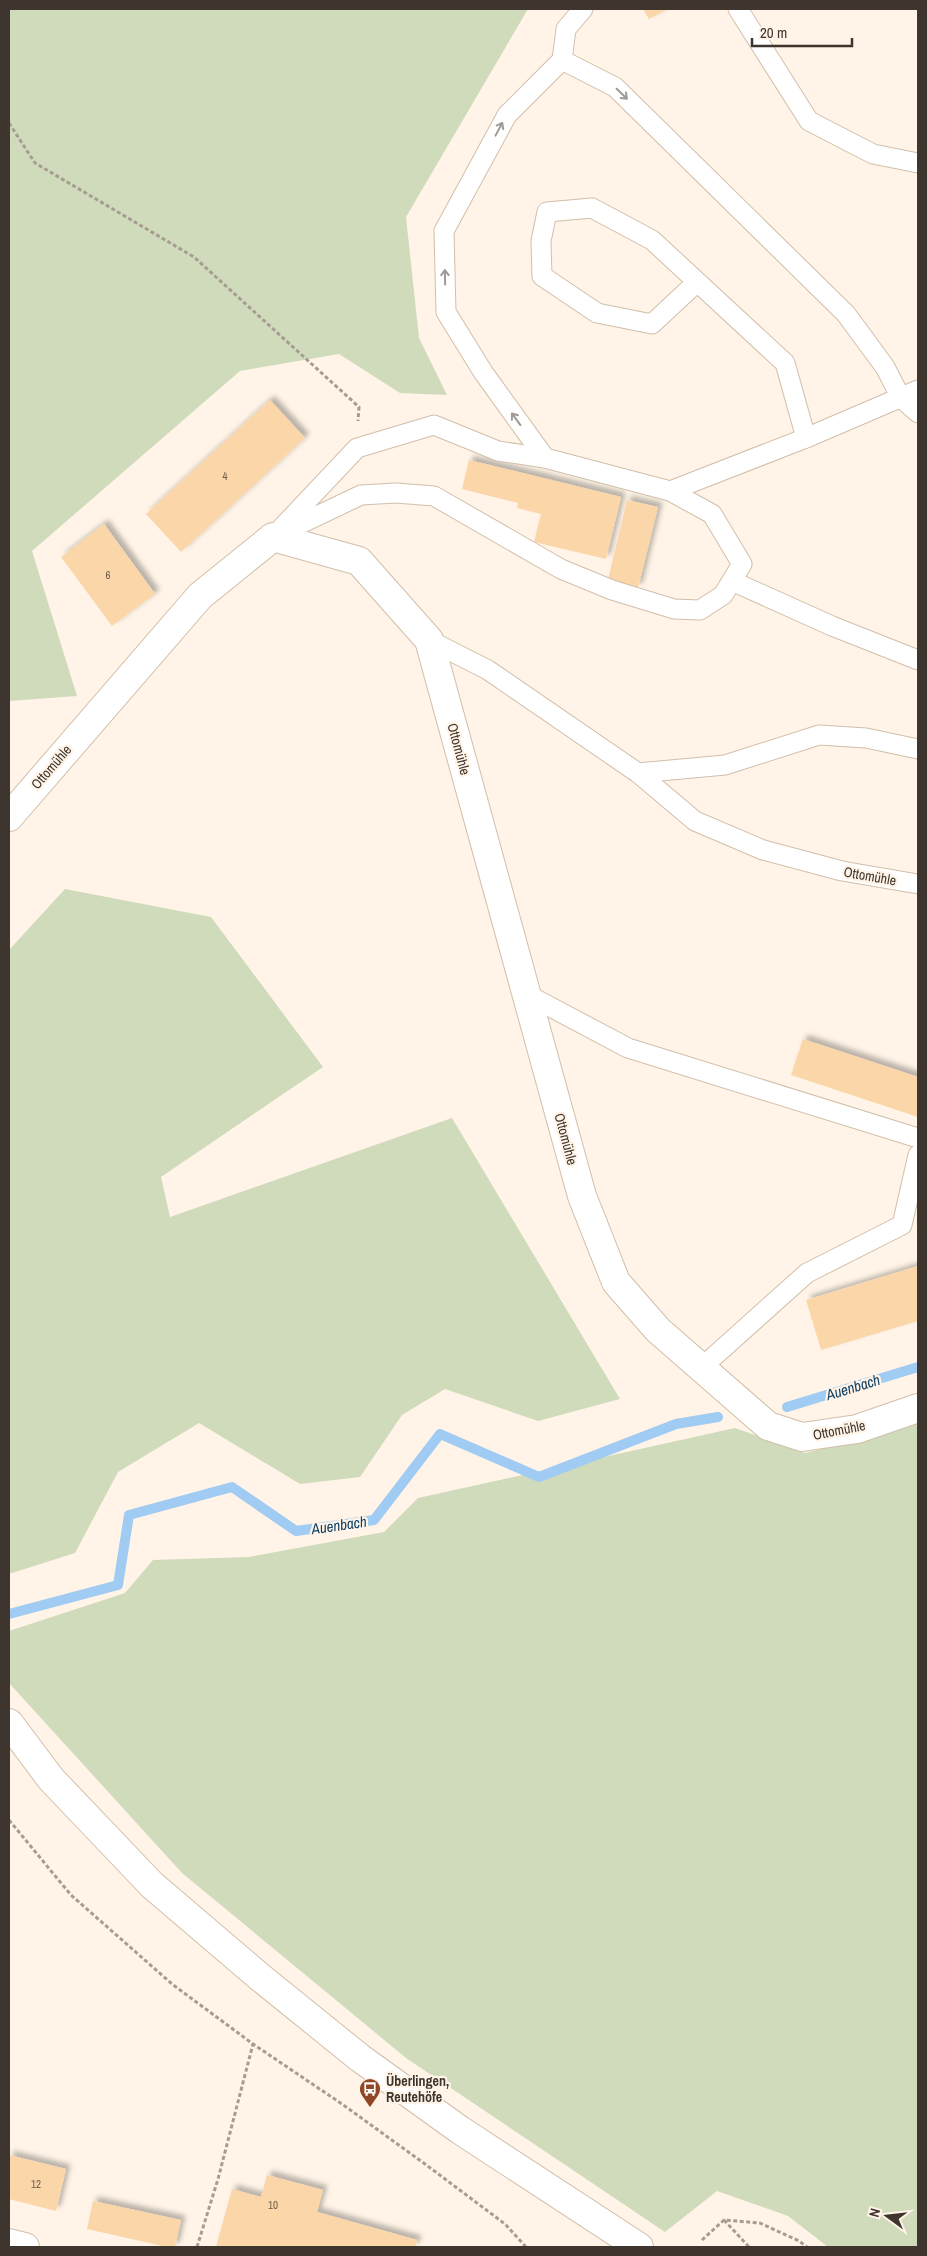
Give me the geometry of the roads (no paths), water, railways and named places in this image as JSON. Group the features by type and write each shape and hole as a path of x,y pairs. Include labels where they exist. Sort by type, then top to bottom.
{"street":[{"name":"Ottomühle","path":"9,817 200,596 273,537 359,561 429,640 582,1196 616,1282 658,1330 768,1426 802,1437 857,1430 918,1408"},
{"path":"9,1723 50,1779 152,1885 261,1978 360,2058 460,2130 639,2247"},
{"path":"9,2243 25,2247"}],"lane":[{"path":"545,458 483,372 446,312 444,232 507,115 562,60 566,29 583,9"},
{"path":"738,9 809,121 873,154 918,163"},
{"path":"562,60 615,87 846,314 886,367 910,394 918,413"},
{"path":"697,282 652,324 597,313 542,276 541,241 547,212 592,208 652,240 785,363 806,438"},
{"path":"670,491 806,438 910,394"},
{"path":"434,425 498,451 545,458 670,491 712,514 742,564 723,595 700,610 674,609 612,590 560,569 434,496 415,494 361,495 273,537 356,448 434,425"},
{"path":"732,581 832,626 918,660"},
{"name":"Ottomühle","path":"429,640 488,670 638,774 695,821 763,850 842,871 918,884"},
{"path":"638,774 725,765 819,735 866,738 918,749"},
{"path":"526,994 628,1048 918,1138"},
{"path":"701,1368 807,1273 902,1225 918,1155"}],"waterway":[{"name":"Auenbach","path":"787,1407 918,1367"},
{"name":"Auenbach","path":"9,1614 118,1585 129,1515 232,1487 296,1531 374,1520 440,1434 539,1477 676,1424 718,1417"}],"place":[{"name":"Überlingen, Reutehöfe","path":"370,2108"}]}
